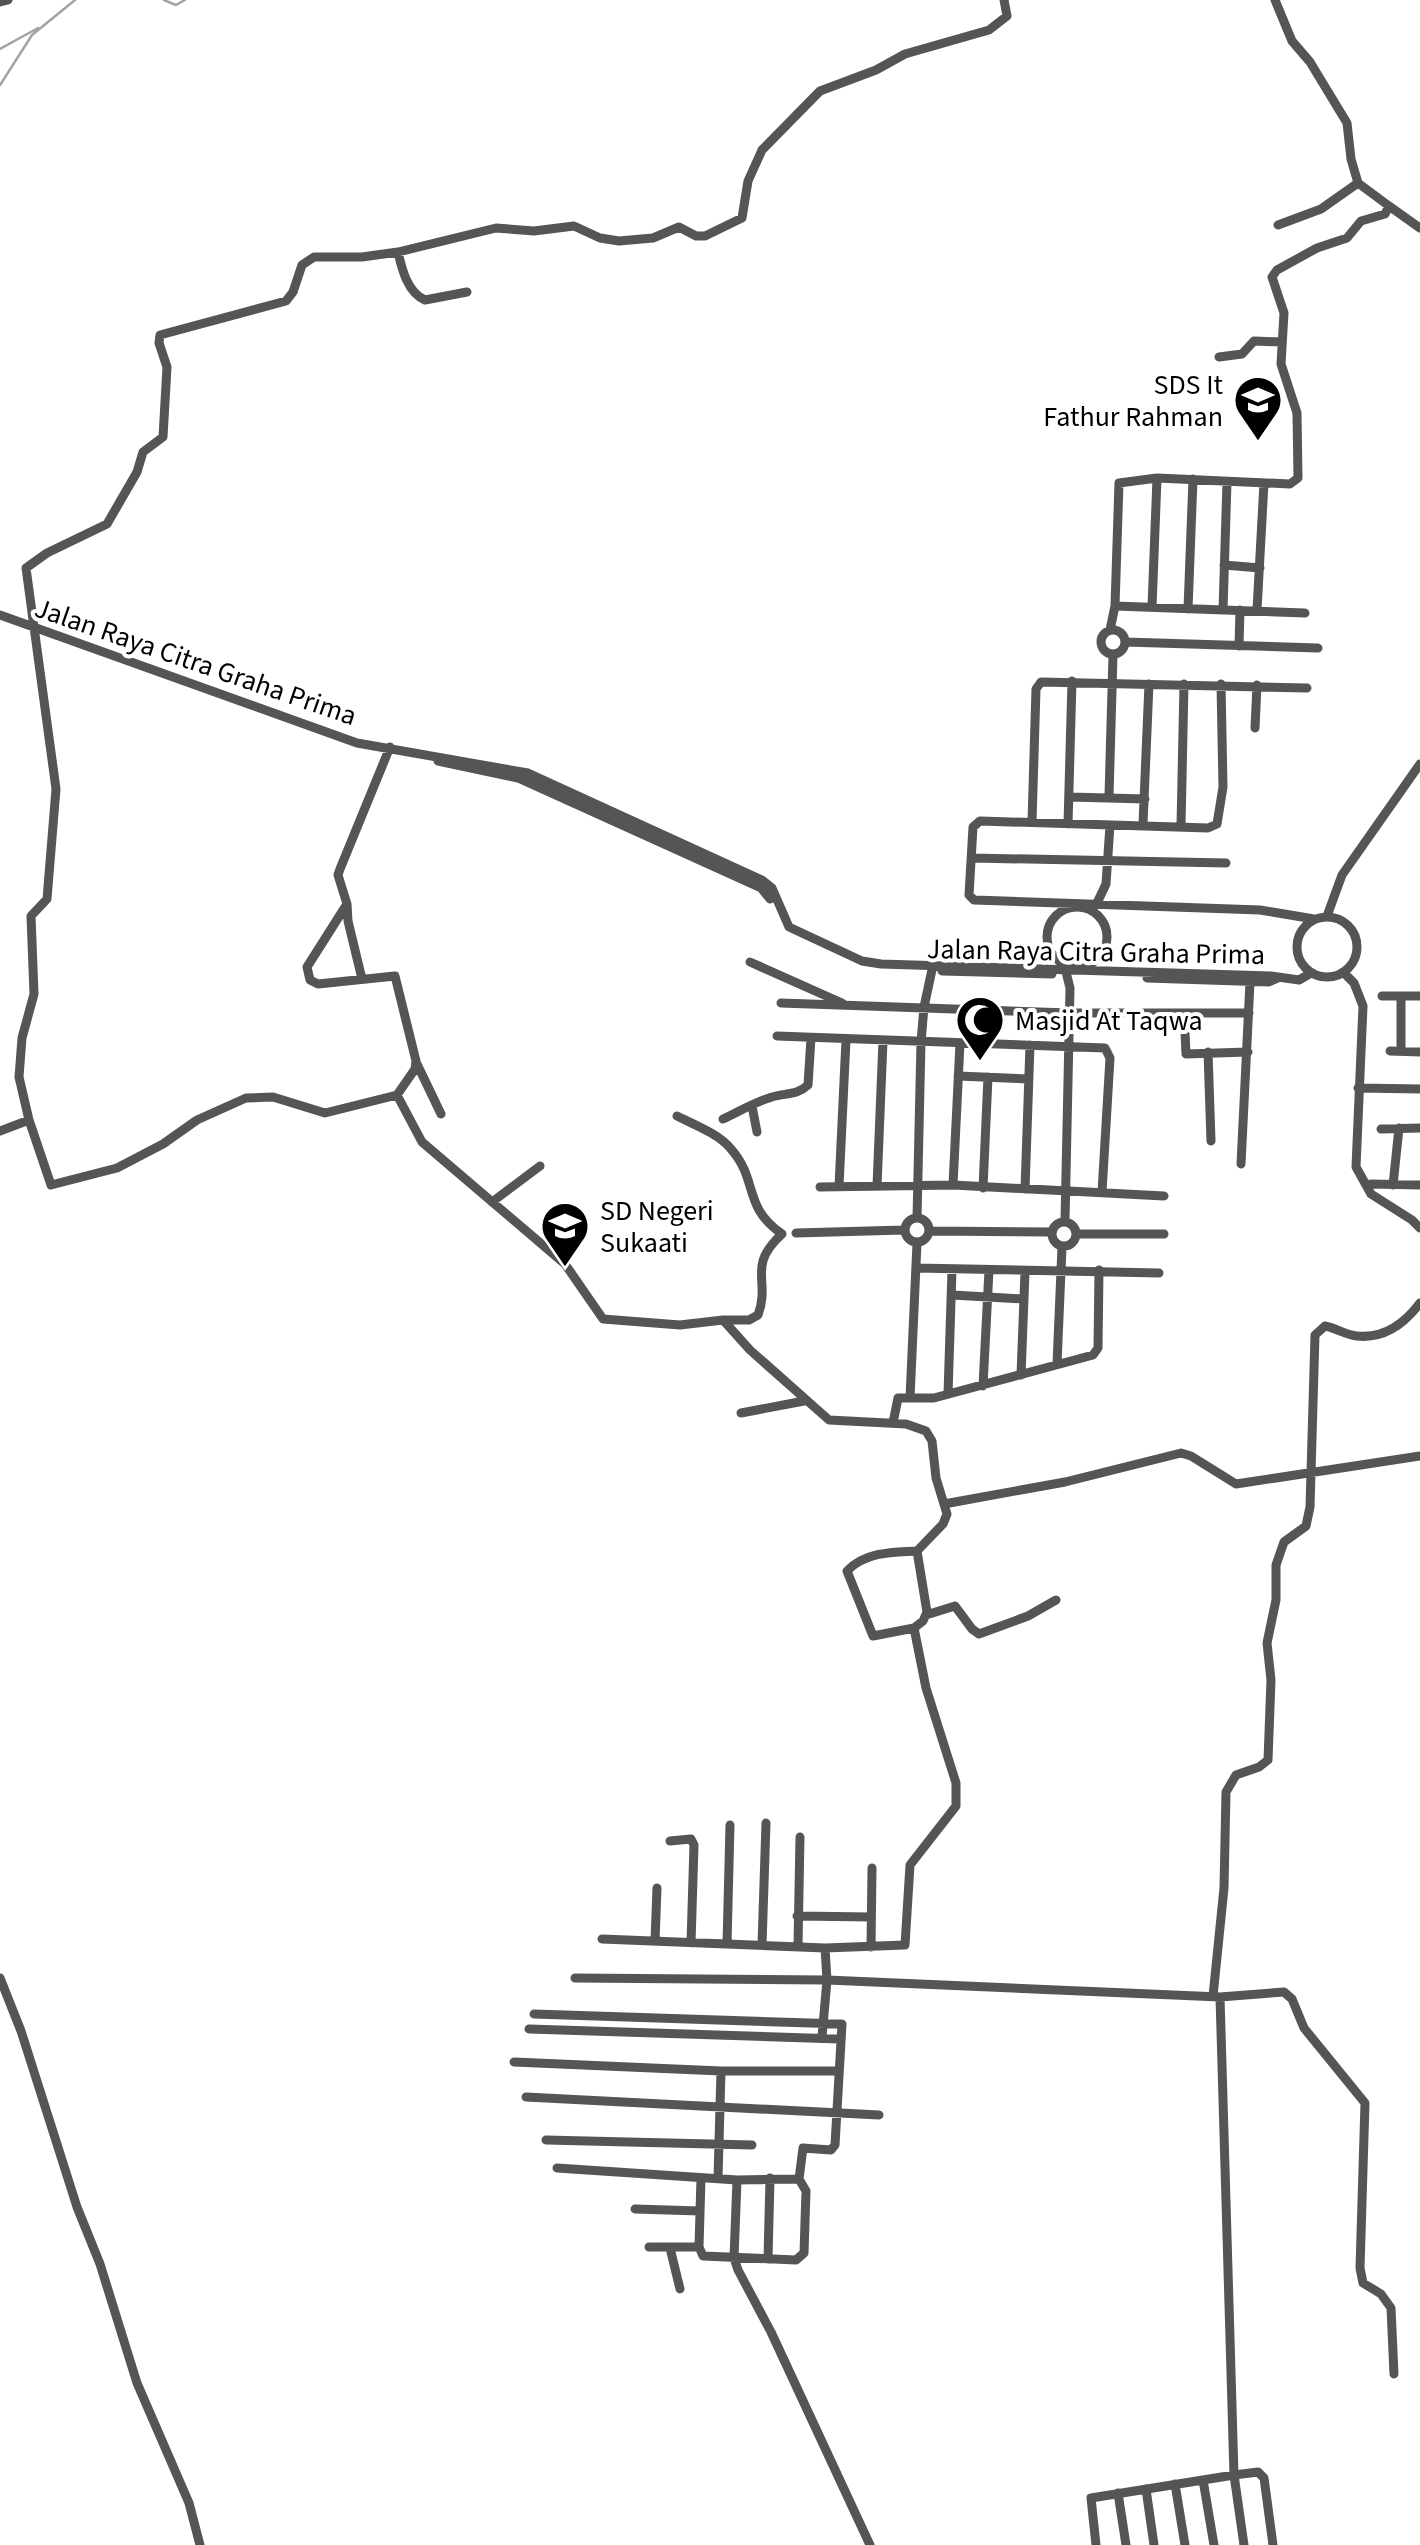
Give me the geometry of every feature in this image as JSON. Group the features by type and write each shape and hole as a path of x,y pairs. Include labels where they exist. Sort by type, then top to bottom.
{"street":[{"path":"0,2 8,0"},
{"path":"416,1062 415,1070 396,1096 325,1113 273,1097 246,1098 197,1120 163,1144 117,1168 54,1186 49,1183 19,1077 22,1038 34,994 31,916 46,898 56,790 26,568 47,552 107,524 137,472 143,452 163,438 167,367 160,335 286,302 302,266 314,256 362,257 398,252 507,227 534,231 574,226 610,241 652,238 679,228 696,236 714,233 742,218 748,181 762,150 820,92 905,54 989,30 1006,16 1004,0"},
{"path":"1275,0 1292,42 1310,62 1347,122 1350,158 1358,182 1420,228"},
{"path":"1278,225 1321,210 1358,182"},
{"path":"1113,654 1101,647 1100,640 1110,630 1115,606 1119,484 1157,478 1290,484 1299,474 1297,413 1284,375 1284,313 1272,282 1275,272 1316,248 1347,238 1361,222 1385,214 1389,206"},
{"path":"398,252 410,288 419,298 466,292"},
{"path":"1219,357 1242,354 1254,342 1281,342"},
{"path":"1152,607 1157,478"},
{"path":"1188,608 1193,479"},
{"path":"1223,610 1227,482"},
{"path":"1257,610 1264,483"},
{"path":"1224,566 1260,568"},
{"path":"1115,606 1306,613"},
{"path":"1239,646 1240,610"},
{"name":"Jalan Raya Citra Graha Prima","path":"0,615 320,731 386,749 500,769 761,888 775,906 786,931 870,968 1278,978"},
{"path":"1110,630 1123,635 1125,642 1113,654"},
{"path":"1125,642 1318,648"},
{"path":"1109,796 1113,654"},
{"path":"1068,824 1072,681"},
{"path":"1032,822 1036,689 1042,682 1307,688"},
{"path":"1143,824 1149,684"},
{"path":"1181,826 1184,684"},
{"path":"1222,684 1223,787 1219,820 1208,828 977,822 973,827 969,893 974,900 1260,910 1314,919 1327,916 1346,922 1356,938 1356,958 1343,972 1327,977 1311,973 1300,961 1297,945 1302,930 1314,919"},
{"path":"1256,728 1258,685"},
{"path":"362,979 338,874 386,749"},
{"path":"1327,916 1342,875 1420,764"},
{"path":"1070,797 1145,799"},
{"path":"1097,903 1106,884 1110,825"},
{"path":"973,858 1226,863"},
{"path":"1106,884 1114,904"},
{"path":"347,904 310,960 310,980 318,984 395,976 416,1062 440,1114"},
{"path":"1077,904 1100,916 1107,941 1098,958 1073,971 1055,958 1046,935 1057,914 1077,904"},
{"path":"750,962 849,1005"},
{"path":"918,967 927,987"},
{"path":"917,1218 921,1042 933,968"},
{"path":"1065,1221 1073,971"},
{"path":"1070,988 1073,971"},
{"name":"Jalan Raya Citra Graha Prima","path":"1073,971 1250,982 1278,978"},
{"path":"1343,972 1354,983 1363,1006 1356,1167 1370,1194 1420,1228"},
{"path":"1278,978 1299,980 1311,973"},
{"path":"1241,1164 1250,982"},
{"path":"1382,996 1420,996"},
{"path":"1401,996 1396,1051 1420,1052"},
{"path":"781,1003 1070,1013 1249,1013"},
{"path":"1185,1032 1185,1054 1248,1052"},
{"path":"777,1036 1105,1048 1109,1055 1102,1192"},
{"path":"723,1119 770,1097 797,1093 808,1085 810,1038"},
{"path":"840,1186 846,1040"},
{"path":"877,1186 883,1041"},
{"path":"953,1186 960,1043"},
{"path":"1024,1188 1030,1046"},
{"path":"1208,1052 1211,1141"},
{"path":"958,1076 1028,1079"},
{"path":"983,1188 988,1077"},
{"path":"1358,1088 1420,1089"},
{"path":"396,1096 422,1142 566,1264 603,1319 680,1325 749,1320 758,1315 761,1306 761,1261 768,1247 782,1234 757,1211 751,1186 728,1145 677,1116"},
{"path":"752,1106 757,1132"},
{"path":"0,1132 29,1120"},
{"path":"1393,1185 1400,1128"},
{"path":"1380,1129 1420,1128"},
{"path":"492,1202 540,1166"},
{"path":"1371,1184 1420,1185"},
{"path":"820,1186 1024,1188 1164,1196"},
{"path":"917,1218 928,1224 929,1231 928,1237 917,1243 910,1241 904,1230 906,1223 917,1218"},
{"path":"1065,1221 1076,1227 1077,1234 1070,1246 1062,1246 1052,1239 1052,1232 1056,1224 1065,1221"},
{"path":"796,1233 904,1230"},
{"path":"929,1231 1052,1232"},
{"path":"1077,1234 1164,1234"},
{"path":"910,1398 917,1243"},
{"path":"1057,1364 1062,1246"},
{"path":"916,1268 1159,1273"},
{"path":"948,1394 952,1270"},
{"path":"982,1386 989,1270"},
{"path":"893,1424 896,1399 948,1394 1093,1355 1097,1350 1099,1270"},
{"path":"1021,1374 1025,1272"},
{"path":"952,1296 1024,1299"},
{"path":"1244,2545 1234,2475 1216,1997 1226,1792 1236,1775 1266,1764 1270,1751 1267,1643 1276,1600 1276,1565 1284,1542 1306,1526 1309,1518 1314,1471 1314,1335 1325,1326 1358,1336 1386,1332 1401,1324 1420,1303"},
{"path":"723,1320 804,1401 834,1422 921,1428 930,1436 936,1478 947,1514 943,1524 917,1551 885,1552 860,1561 848,1572 873,1636 914,1628 926,1615 955,1606 979,1634 1028,1616 1056,1600"},
{"path":"741,1413 804,1401"},
{"path":"944,1504 1065,1482 1181,1453 1236,1484 1420,1456"},
{"path":"917,1551 926,1615"},
{"path":"602,1939 824,1948 906,1946 910,1865 956,1806 950,1761 926,1688 914,1628"},
{"path":"762,1944 766,1823"},
{"path":"727,1944 730,1826"},
{"path":"798,1945 800,1838"},
{"path":"670,1841 691,1839 694,1845 691,1942"},
{"path":"871,1948 872,1868"},
{"path":"655,1941 656,1888"},
{"path":"797,1916 871,1917"},
{"path":"822,2037 827,1980 824,1948"},
{"path":"0,1978 77,2208 100,2264 137,2383 190,2503 200,2545"},
{"path":"575,1978 827,1980 1216,1997 1280,1991 1290,1996 1300,2021 1365,2102 1360,2268 1363,2283 1381,2294 1392,2308 1394,2374"},
{"path":"534,2014 842,2024 836,2146 831,2150 803,2148 799,2179 806,2190 804,2253 796,2260 710,2258 700,2254 701,2178"},
{"path":"530,2029 840,2039"},
{"path":"514,2062 838,2071"},
{"path":"718,2178 721,2070"},
{"path":"526,2097 879,2115"},
{"path":"546,2140 752,2145"},
{"path":"557,2168 737,2180 799,2179"},
{"path":"768,2259 770,2178"},
{"path":"737,2180 734,2258 870,2545"},
{"path":"635,2209 700,2210"},
{"path":"648,2247 699,2248"},
{"path":"670,2248 680,2289"},
{"path":"1096,2545 1089,2502 1096,2496 1262,2474 1273,2545"},
{"path":"1204,2480 1214,2545"},
{"path":"1175,2484 1185,2545"},
{"path":"1146,2489 1154,2545"},
{"path":"1118,2493 1126,2545"}],"waterway":[{"path":"0,85 32,35 75,0"},
{"path":"164,0 176,5 185,0"},
{"path":"0,49 38,28"}],"place":[{"name":"SDS It Fathur Rahman","path":"1258,442"},
{"name":"Masjid At Taqwa","path":"980,1062"},
{"name":"SD Negeri Sukaati","path":"565,1268"}]}
